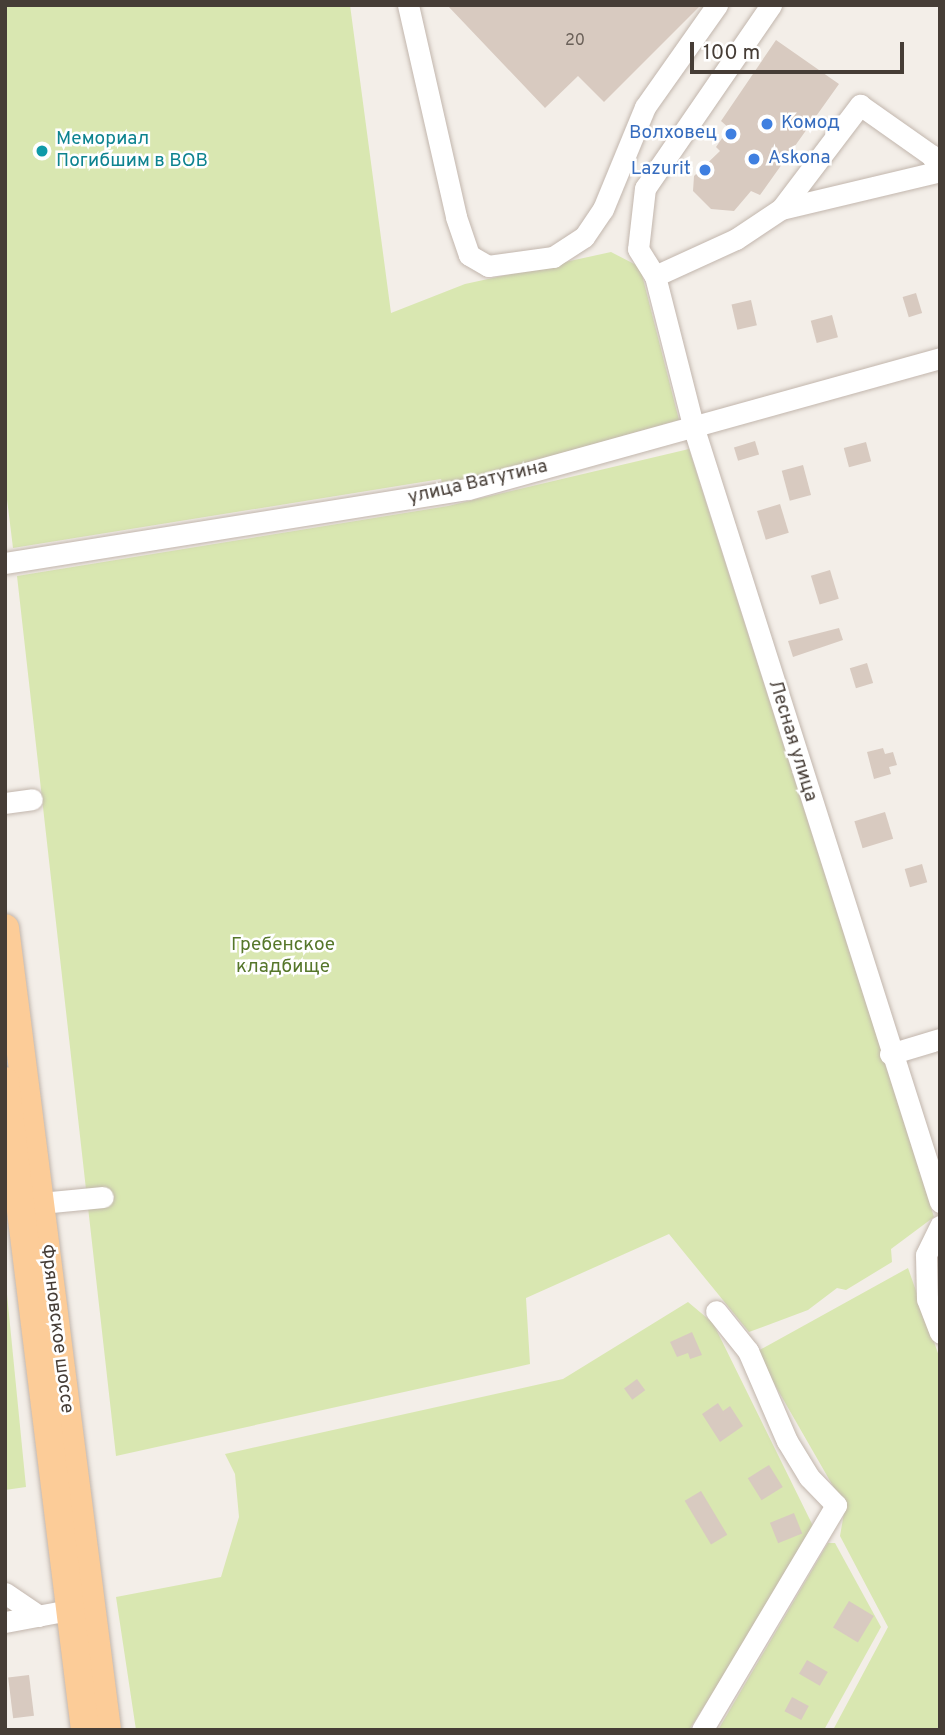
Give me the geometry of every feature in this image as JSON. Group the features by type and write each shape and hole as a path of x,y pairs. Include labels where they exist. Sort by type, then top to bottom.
{"main road":[{"name":"Фряновское шоссе","path":"5,928 107,1730"},
{"name":"Фряновское шоссе","path":"5,1081 85,1730"}],"street":[{"path":"411,9 456,217 469,255 488,266 504,266 553,257 584,237 603,209 645,107 717,5"},
{"name":"Лесная улица","path":"771,5 645,188 638,249 655,276 694,429 890,1054 940,1202"},
{"path":"655,276 736,239 781,209 860,105 931,155 940,170 781,209"},
{"name":"улица Ватутина","path":"5,563 468,489 694,429 940,358"},
{"path":"5,803 32,799"},
{"path":"890,1054 940,1039"},
{"path":"41,1203 103,1197"},
{"path":"940,1226 926,1255 927,1299 940,1333"},
{"path":"702,1730 836,1505 809,1477 788,1441 748,1352 716,1311"},
{"path":"5,1593 39,1616"},
{"path":"5,1622 69,1610"}],"green space":[{"path":"5,5 350,5 391,313 465,284 611,252 640,267 679,420 443,487 441,479 13,548 5,483"},
{"name":"Гребенское кладбище","path":"689,449 868,1010 874,1014 885,1049 881,1051 934,1217 891,1249 892,1262 846,1290 837,1288 808,1310 749,1332 669,1234 526,1298 530,1364 116,1456 17,576 448,506"},
{"path":"908,1268 940,1359 940,1730 833,1730 888,1627 840,1536 845,1507 756,1352"},
{"path":"5,1274 26,1487 5,1490"},
{"path":"688,1302 713,1323 816,1532 689,1730 136,1730 116,1597 221,1577 239,1517 235,1474 225,1454 563,1379"},
{"path":"828,1543 835,1543 881,1627 824,1730 718,1730"}],"building":[{"path":"447,5 701,5 604,102 578,76 545,108"},
{"name":"Комод","path":"776,40 839,84 760,195 751,191 734,211 711,209 693,191 694,176 720,151 716,147 729,128 721,121"},
{"path":"916,293 922,313 909,317 903,297"},
{"path":"751,300 757,325 737,330 732,304"},
{"path":"832,315 838,337 817,343 811,321"},
{"path":"755,441 759,454 738,461 734,447"},
{"path":"866,442 871,461 849,467 844,448"},
{"path":"803,465 811,495 790,501 782,471"},
{"path":"780,504 789,533 766,540 757,511"},
{"path":"830,570 839,599 820,605 811,576"},
{"path":"839,628 843,640 793,657 788,641"},
{"path":"867,663 873,683 856,688 850,668"},
{"path":"883,748 885,754 893,752 897,765 889,767 891,774 874,779 867,752"},
{"path":"885,812 893,839 863,848 854,821"},
{"path":"922,864 927,882 910,887 905,869"},
{"path":"692,1332 702,1355 690,1359 688,1353 677,1357 670,1342"},
{"path":"637,1379 645,1390 632,1400 624,1388"},
{"path":"718,1403 723,1411 730,1406 743,1426 720,1442 702,1414"},
{"path":"769,1465 783,1487 762,1500 748,1478"},
{"path":"701,1491 727,1535 711,1545 685,1501"},
{"path":"794,1513 802,1533 778,1543 770,1523"},
{"path":"849,1601 874,1616 858,1643 833,1628"},
{"path":"807,1660 828,1672 820,1686 799,1674"},
{"path":"29,1675 34,1716 13,1718 8,1678"},
{"path":"792,1697 809,1706 801,1720 784,1711"}],"place":[{"name":"Комод","path":"767,124"},
{"name":"Волховец","path":"731,134"},
{"name":"Мемориал Погибшим в ВОВ","path":"42,151"},
{"name":"Askona","path":"754,159"},
{"name":"Lazurit","path":"705,170"}]}
